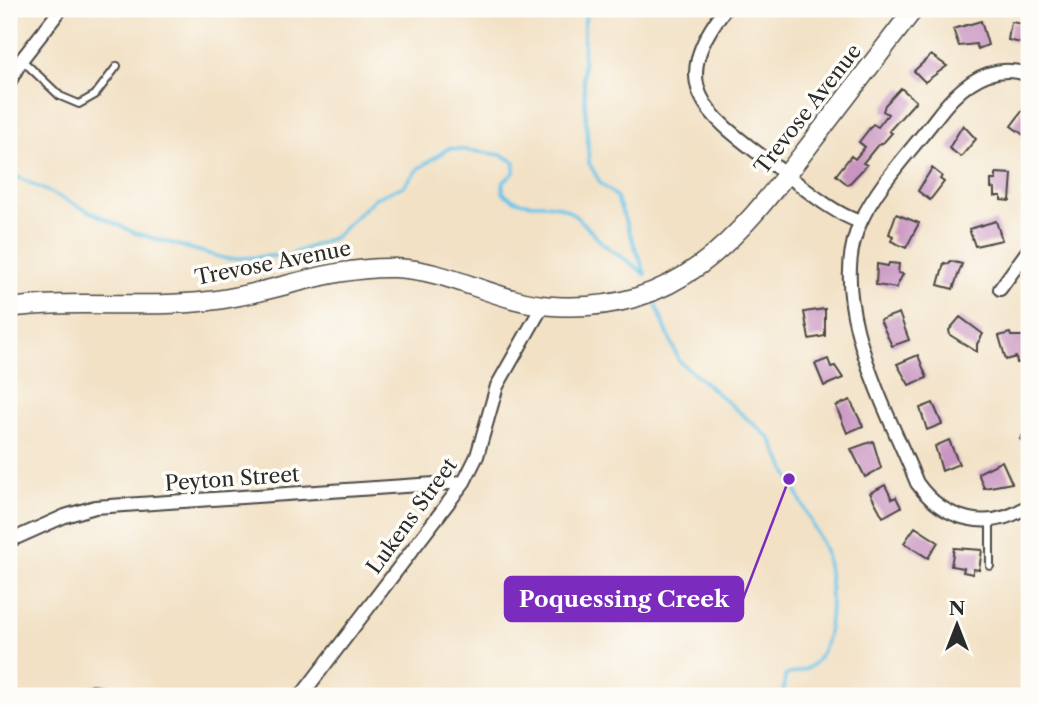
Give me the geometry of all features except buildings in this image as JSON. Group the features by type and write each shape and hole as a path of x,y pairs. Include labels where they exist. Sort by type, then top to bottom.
{"street":[{"path":"9,83 15,64 61,9"},
{"path":"724,9 707,32 697,57 696,82 708,110 724,128 830,209 860,222"},
{"name":"Trevose Avenue","path":"9,308 62,303 211,301 329,273 376,268 444,275 513,300 543,305 608,303 639,296 694,271 722,250 786,174 914,9"},
{"path":"1029,75 996,72 965,85 949,100 880,189 860,222 850,261 854,324 917,483 928,498 946,513 965,519 990,521 1018,513 1029,505"},
{"path":"1000,289 1029,248"},
{"name":"Lukens Street","path":"300,696 464,482 477,456 497,386 543,305"},
{"name":"Peyton Street","path":"9,541 65,516 95,508 464,482"},
{"path":"78,696 92,692 118,696"}],"lane":[{"path":"15,64 60,96 79,104 95,95 117,66"},
{"path":"990,521 990,566"}],"waterway":[{"path":"588,9 584,24 583,72 589,163 601,184 616,196 645,273"},
{"path":"9,173 135,233 227,259 289,255 335,237 375,198 404,186 418,169 449,148 502,155 515,162 514,173 503,182 503,193 519,202 566,209 602,243 645,275"},
{"path":"656,305 679,361 770,438 824,548 831,592 831,610 825,643 811,666 785,676 783,696"}],"place":[{"name":"Poquessing Creek","path":"789,479"}]}
